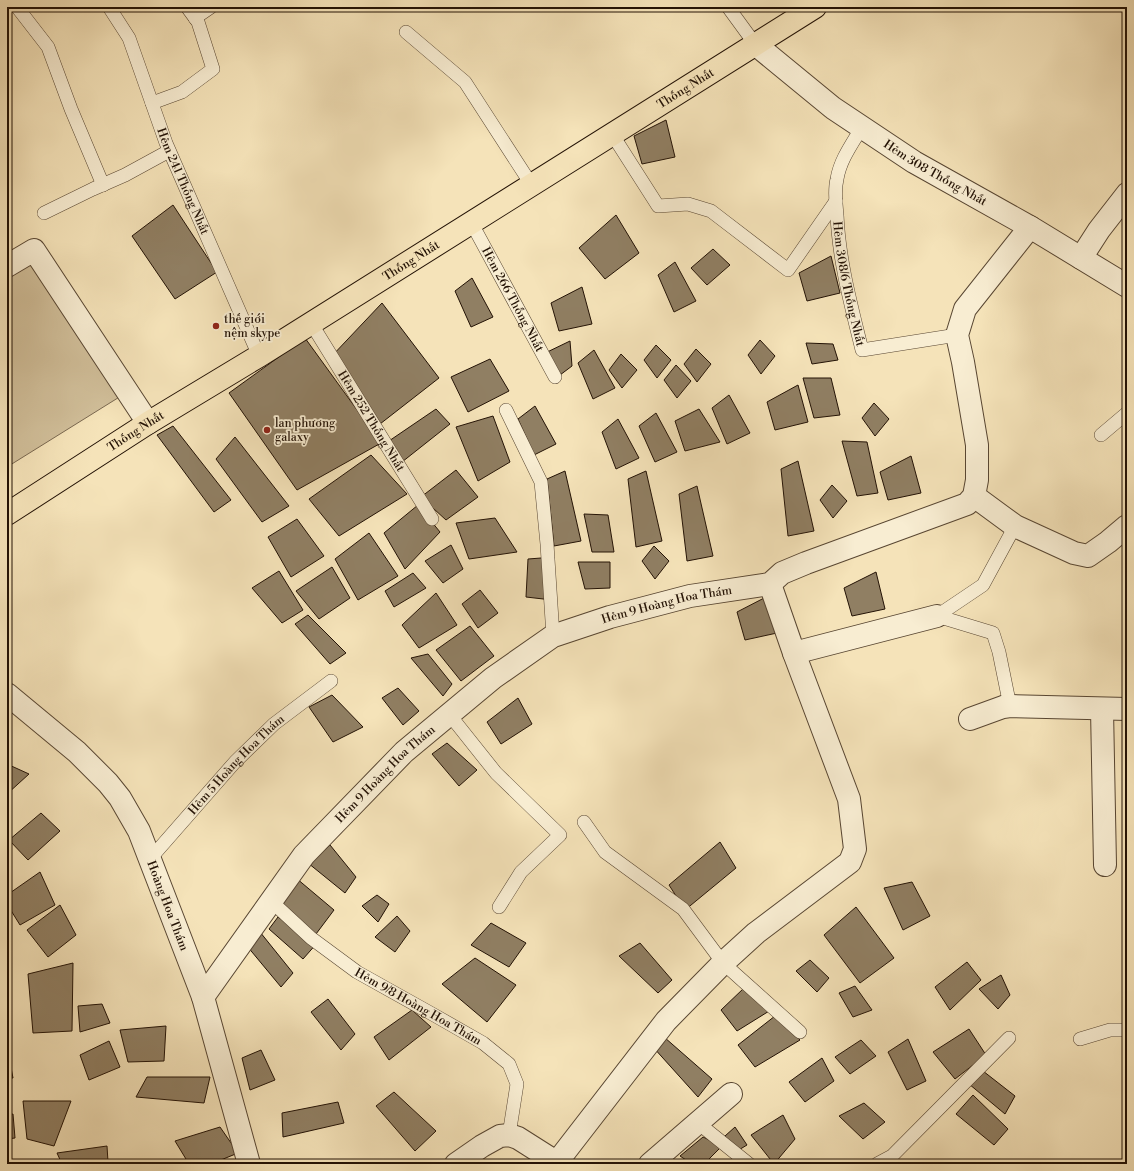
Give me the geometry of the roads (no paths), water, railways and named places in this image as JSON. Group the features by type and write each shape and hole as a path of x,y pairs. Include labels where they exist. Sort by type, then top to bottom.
{"main road":[{"name":"Thống Nhất","path":"7,514 148,424 815,7"}],"street":[{"name":"Hẻm 308 Thống Nhất","path":"755,44 833,108 914,162 1030,227 1127,286"},
{"path":"1081,258 1099,230 1127,194"},
{"path":"456,1164 482,1146 500,1136 509,1135 518,1138 558,1163 666,1021 723,963 756,933 850,862 855,849 849,799 794,653 770,584 782,573 967,504 974,496 977,480 976,445 964,362 957,336 966,309 1030,227"},
{"path":"7,266 34,250 148,424"},
{"path":"974,496 1015,526 1074,554 1088,556 1127,526"},
{"name":"Hẻm 9 Hoàng Hoa Thám","path":"203,997 304,855 404,752 493,678 553,636 610,617 690,596 770,584"},
{"path":"794,653 937,616"},
{"name":"Hoàng Hoa Thám","path":"7,694 77,752 108,783 120,798 139,831 203,997 249,1164"},
{"path":"970,719 1003,707 1010,706 1127,709"},
{"path":"1102,709 1105,865"},
{"path":"650,1164 731,1094"}],"lane":[{"path":"17,7 48,47 71,109 103,185"},
{"name":"Hẻm 241 Thống Nhất","path":"109,7 129,38 169,151 259,356"},
{"path":"152,103 182,92 213,69 198,22 187,7"},
{"path":"195,18 211,7"},
{"path":"728,7 755,44"},
{"path":"406,32 465,82 531,184"},
{"name":"Hẻm 308/6 Thống Nhất","path":"862,127 843,160 836,179 838,232 842,267 862,350 957,336"},
{"path":"612,134 658,206 688,204 711,212 788,270 836,201"},
{"path":"44,213 125,175 169,151"},
{"name":"Hẻm 266 Thống Nhất","path":"471,222 555,377"},
{"name":"Hẻm 252 Thống Nhất","path":"311,323 432,519"},
{"path":"506,410 541,482 553,636"},
{"path":"1101,435 1127,413"},
{"path":"937,616 984,585 1015,526"},
{"path":"937,616 993,633 999,652 1010,706"},
{"name":"Hẻm 5 Hoàng Hoa Thám","path":"150,859 236,762 274,724 331,681"},
{"path":"448,714 496,773 560,836 521,872 499,907"},
{"path":"584,822 605,852 683,909 723,963 800,1032"},
{"name":"Hẻm 9/8 Hoàng Hoa Thám","path":"271,901 310,938 357,972 434,1014 476,1040 509,1064 517,1084 509,1135"},
{"path":"1080,1039 1110,1030 1127,1030"},
{"path":"877,1164 892,1156 1009,1038"},
{"path":"698,1123 749,1164"}],"place":[{"name":"thế giới nệm skype","path":"216,326"},
{"name":"lan phương galaxy","path":"267,430"}]}
